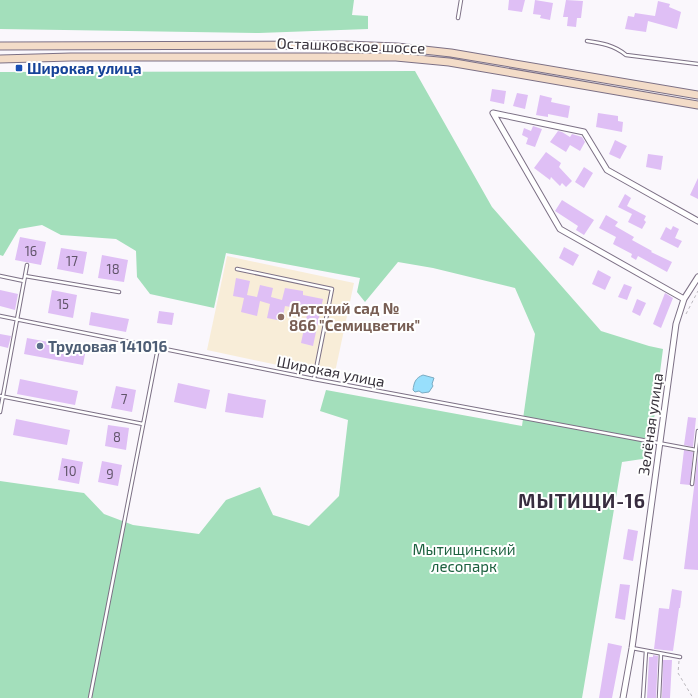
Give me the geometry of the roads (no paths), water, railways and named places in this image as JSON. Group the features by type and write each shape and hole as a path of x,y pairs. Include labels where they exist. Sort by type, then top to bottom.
{"main road":[{"name":"Осташковское шоссе","path":"0,46 346,45 397,47 451,53 698,94"},
{"name":"Осташковское шоссе","path":"0,59 78,57 396,57 449,62 698,105"}],"street":[{"path":"684,299 560,229 494,113 584,132 607,170 698,221"},
{"name":"Зелёная улица","path":"623,698 632,648 676,324 684,299 698,277"}],"lane":[{"path":"458,18 461,0"},
{"path":"587,41 610,45 626,54 698,64"},
{"path":"0,412 1,396 27,265"},
{"path":"237,269 332,289 314,379"},
{"path":"0,276 24,281"},
{"path":"25,276 119,292"},
{"name":"Широкая улица","path":"0,316 314,379 696,450"},
{"path":"90,698 158,348"},
{"path":"1,396 143,424"},
{"path":"692,484 698,431"},
{"path":"632,648 646,652 680,657"},
{"path":"643,698 646,652"},
{"path":"659,698 661,654"}],"water":[{"path":"423,375 434,378 432,384 433,386 429,392 415,392 413,390 415,381"}],"place":[{"name":"Широкая улица","path":"19,68"},
{"name":"Детский сад № 866 \"Семицветик\"","path":"281,317"},
{"name":"Трудовая 141016","path":"40,346"}],"district":[{"name":"МЫТИЩИ-16","path":"582,500"}],"park label":[{"name":"Мытищинский лесопарк","path":"464,558"}]}
